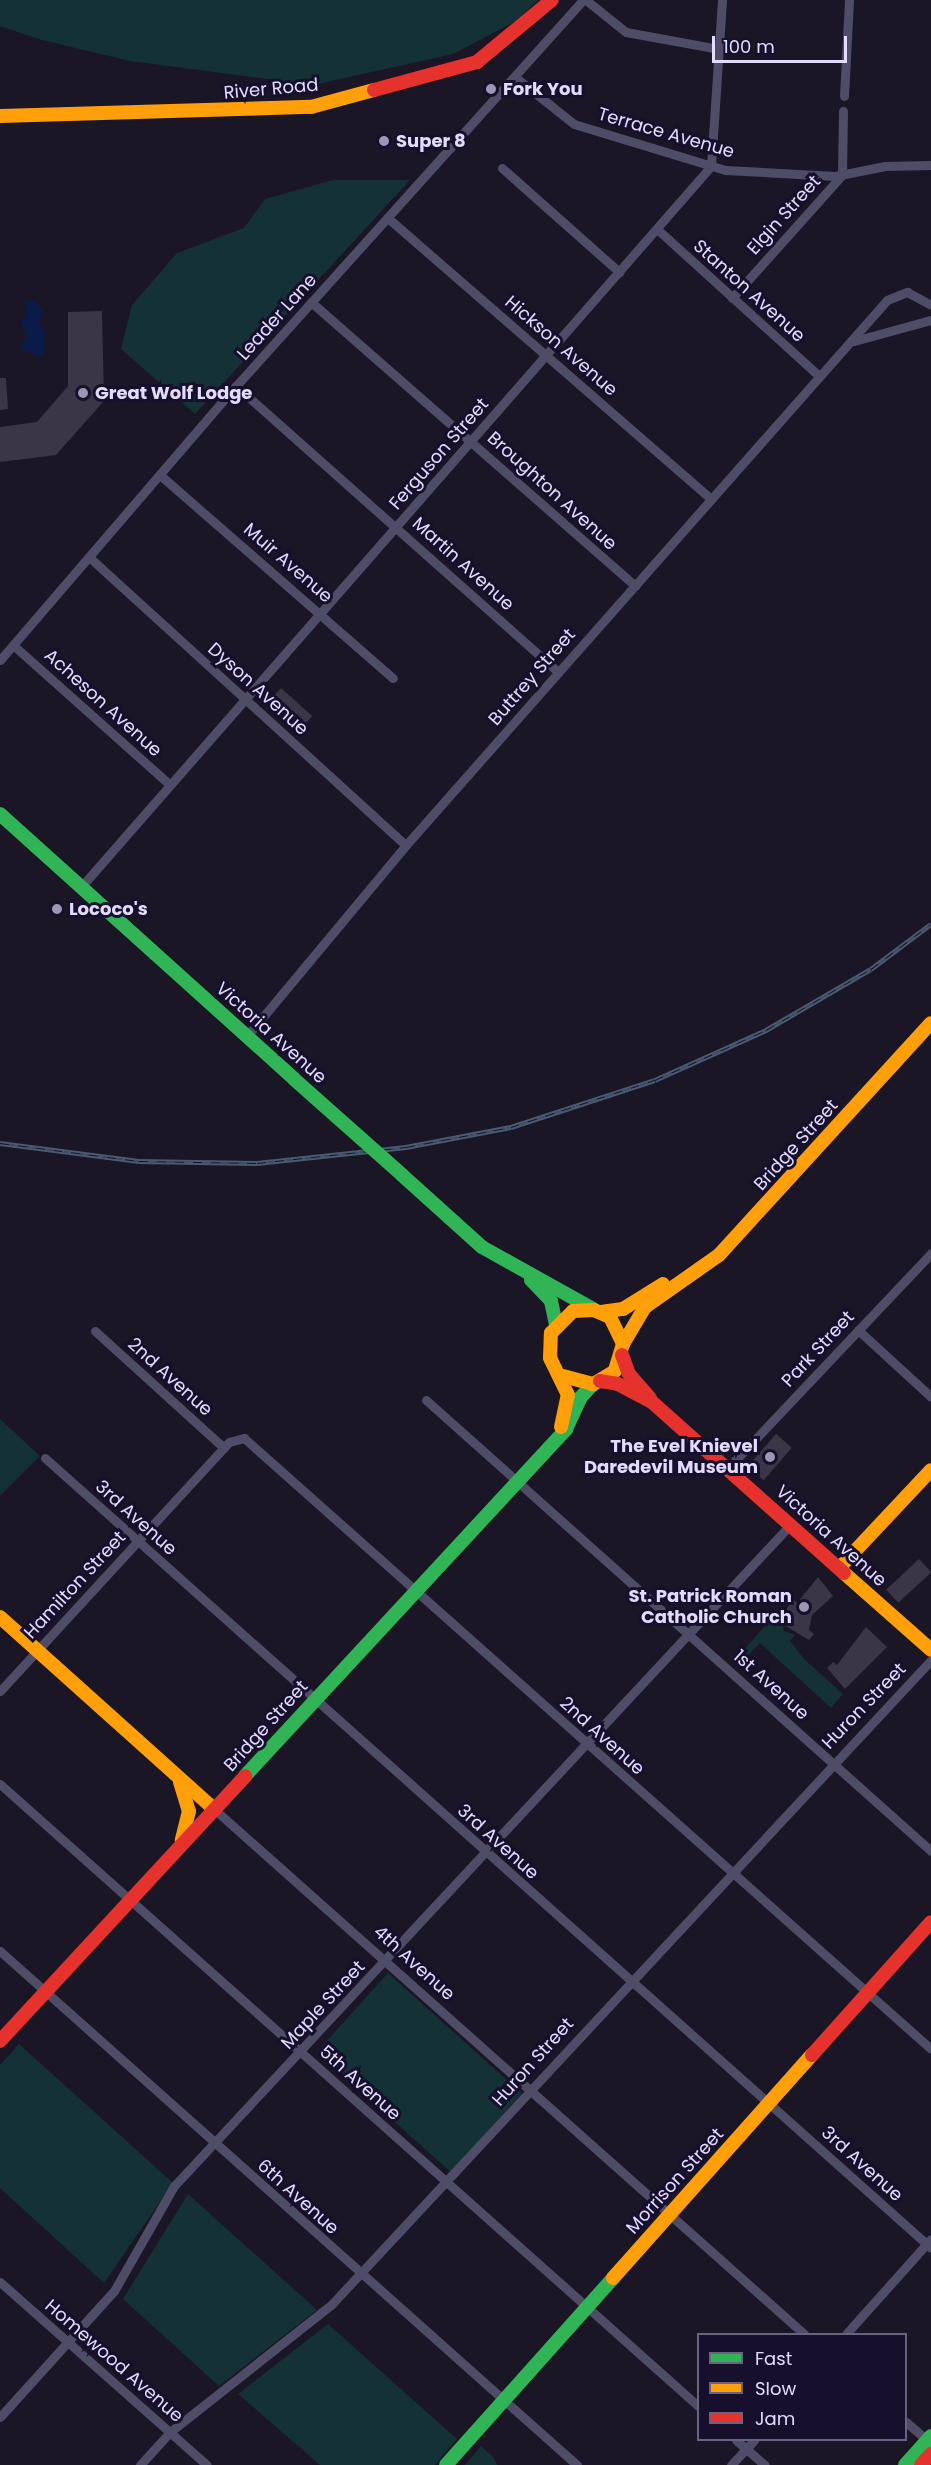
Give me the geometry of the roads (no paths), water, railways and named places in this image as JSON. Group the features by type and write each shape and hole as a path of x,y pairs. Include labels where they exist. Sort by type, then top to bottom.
{"main road":[{"name":"River Road","path":"0,117 310,107 477,62 552,0"},
{"name":"Victoria Avenue","path":"0,814 482,1247 523,1272 598,1311"},
{"name":"Bridge Street","path":"623,1350 639,1314 679,1280 712,1260 742,1232 931,1023"},
{"name":"Victoria Avenue","path":"523,1272 551,1301 556,1324"},
{"name":"Bridge Street","path":"598,1311 623,1309 659,1286 679,1280"},
{"path":"573,1311 598,1311 617,1325 623,1350 615,1371 597,1382 563,1376 550,1358 548,1345 556,1324 573,1311"},
{"name":"Victoria Avenue","path":"623,1350 629,1374 652,1402 931,1650"},
{"name":"Bridge Street","path":"558,1434 569,1404 563,1376"},
{"name":"Victoria Avenue","path":"597,1382 618,1384 652,1402"},
{"name":"Bridge Street","path":"0,2041 558,1434 572,1422 580,1397 597,1382"},
{"path":"839,1568 931,1470"},
{"name":"4th Avenue","path":"0,1617 214,1809"},
{"path":"176,1775 187,1793 189,1811 179,1848"},
{"name":"Morrison Street","path":"446,2465 931,1922"},
{"path":"905,2465 930,2444"},
{"path":"921,2465 930,2444"}],"street":[{"path":"585,0 626,32 719,49"},
{"name":"Leader Lane","path":"0,660 311,302 389,219 585,0"},
{"path":"711,166 722,0"},
{"path":"844,96 849,0"},
{"name":"Terrace Avenue","path":"515,77 574,124 711,166 842,175 885,166 931,165"},
{"name":"Elgin Street","path":"732,298 842,175 843,111"},
{"name":"Ferguson Street","path":"81,887 711,166"},
{"path":"502,168 619,272"},
{"name":"Hickson Avenue","path":"389,219 711,499"},
{"name":"Stanton Avenue","path":"657,229 819,376"},
{"name":"Buttrey Street","path":"247,1036 406,845 893,294 907,291 931,305"},
{"name":"Broughton Avenue","path":"311,302 635,586"},
{"name":"Buttrey Street","path":"846,345 873,333 931,320"},
{"name":"Martin Avenue","path":"237,386 558,672"},
{"name":"Muir Avenue","path":"160,475 322,613 393,678"},
{"name":"Dyson Avenue","path":"89,557 406,845"},
{"name":"Acheson Avenue","path":"14,645 170,785"},
{"name":"Park Street","path":"728,1468 931,1253"},
{"path":"858,1330 931,1397"},
{"name":"2nd Avenue","path":"95,1331 224,1448 236,1437 254,1444 729,1873 931,2049"},
{"name":"1st Avenue","path":"426,1400 931,1851"},
{"name":"Hamilton Street","path":"0,1691 224,1448"},
{"name":"3rd Avenue","path":"45,1458 486,1854 929,2244"},
{"name":"Maple Street","path":"0,2417 114,2291 174,2186 386,1962 791,1524"},
{"name":"Huron Street","path":"140,2465 170,2432 331,2305 446,2183 729,1873 931,1660"},
{"name":"5th Avenue","path":"0,1784 697,2404"},
{"name":"4th Avenue","path":"214,1809 668,2216 803,2333"},
{"name":"6th Avenue","path":"0,1951 577,2465"},
{"path":"847,2333 929,2244"},
{"name":"Homewood Avenue","path":"0,2282 207,2465"},
{"path":"907,2423 930,2444"},
{"path":"738,2441 765,2465"},
{"path":"731,2465 752,2441"}],"water":[{"path":"33,300 44,310 39,321 45,333 44,357 19,349 27,336 20,322 27,317 25,302"}],"railway":[{"path":"0,1143 139,1161 257,1163 406,1147 511,1127 655,1080 766,1030 871,969 931,924"}],"place":[{"name":"Fork You","path":"491,89"},
{"name":"Super 8","path":"384,141"},
{"name":"Great Wolf Lodge","path":"83,393"},
{"name":"Lococo's","path":"57,909"},
{"name":"The Evel Knievel Daredevil Museum","path":"770,1457"},
{"name":"St. Patrick Roman Catholic Church","path":"804,1607"}]}
